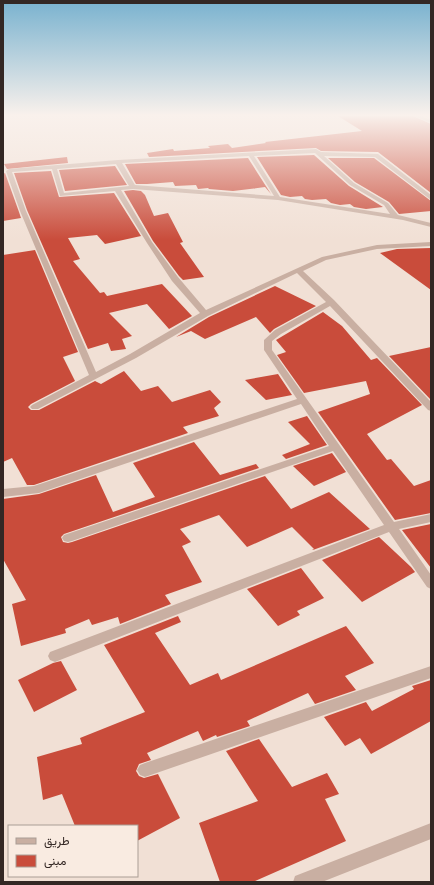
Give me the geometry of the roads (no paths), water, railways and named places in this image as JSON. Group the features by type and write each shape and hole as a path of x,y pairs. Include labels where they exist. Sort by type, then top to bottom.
{"street":[{"path":"94,377 23,212 9,171 118,162 207,157"},
{"path":"252,157 278,198"},
{"path":"324,157 352,184 386,204 396,217"},
{"path":"379,157 431,198"},
{"path":"118,162 133,187"},
{"path":"54,167 62,195 133,187 278,198 396,217 431,225"},
{"path":"117,189 149,242 175,279 205,314"},
{"path":"420,222 431,217"},
{"path":"35,407 94,377 205,314 324,258 377,247 431,244"},
{"path":"298,270 332,302 431,408"},
{"path":"332,302 278,332 268,340 268,350 431,584"},
{"path":"3,493 35,490 303,400"},
{"path":"68,538 336,448"},
{"path":"54,656 391,527 431,518"},
{"path":"145,770 431,672"},
{"path":"307,881 431,831"}]}
